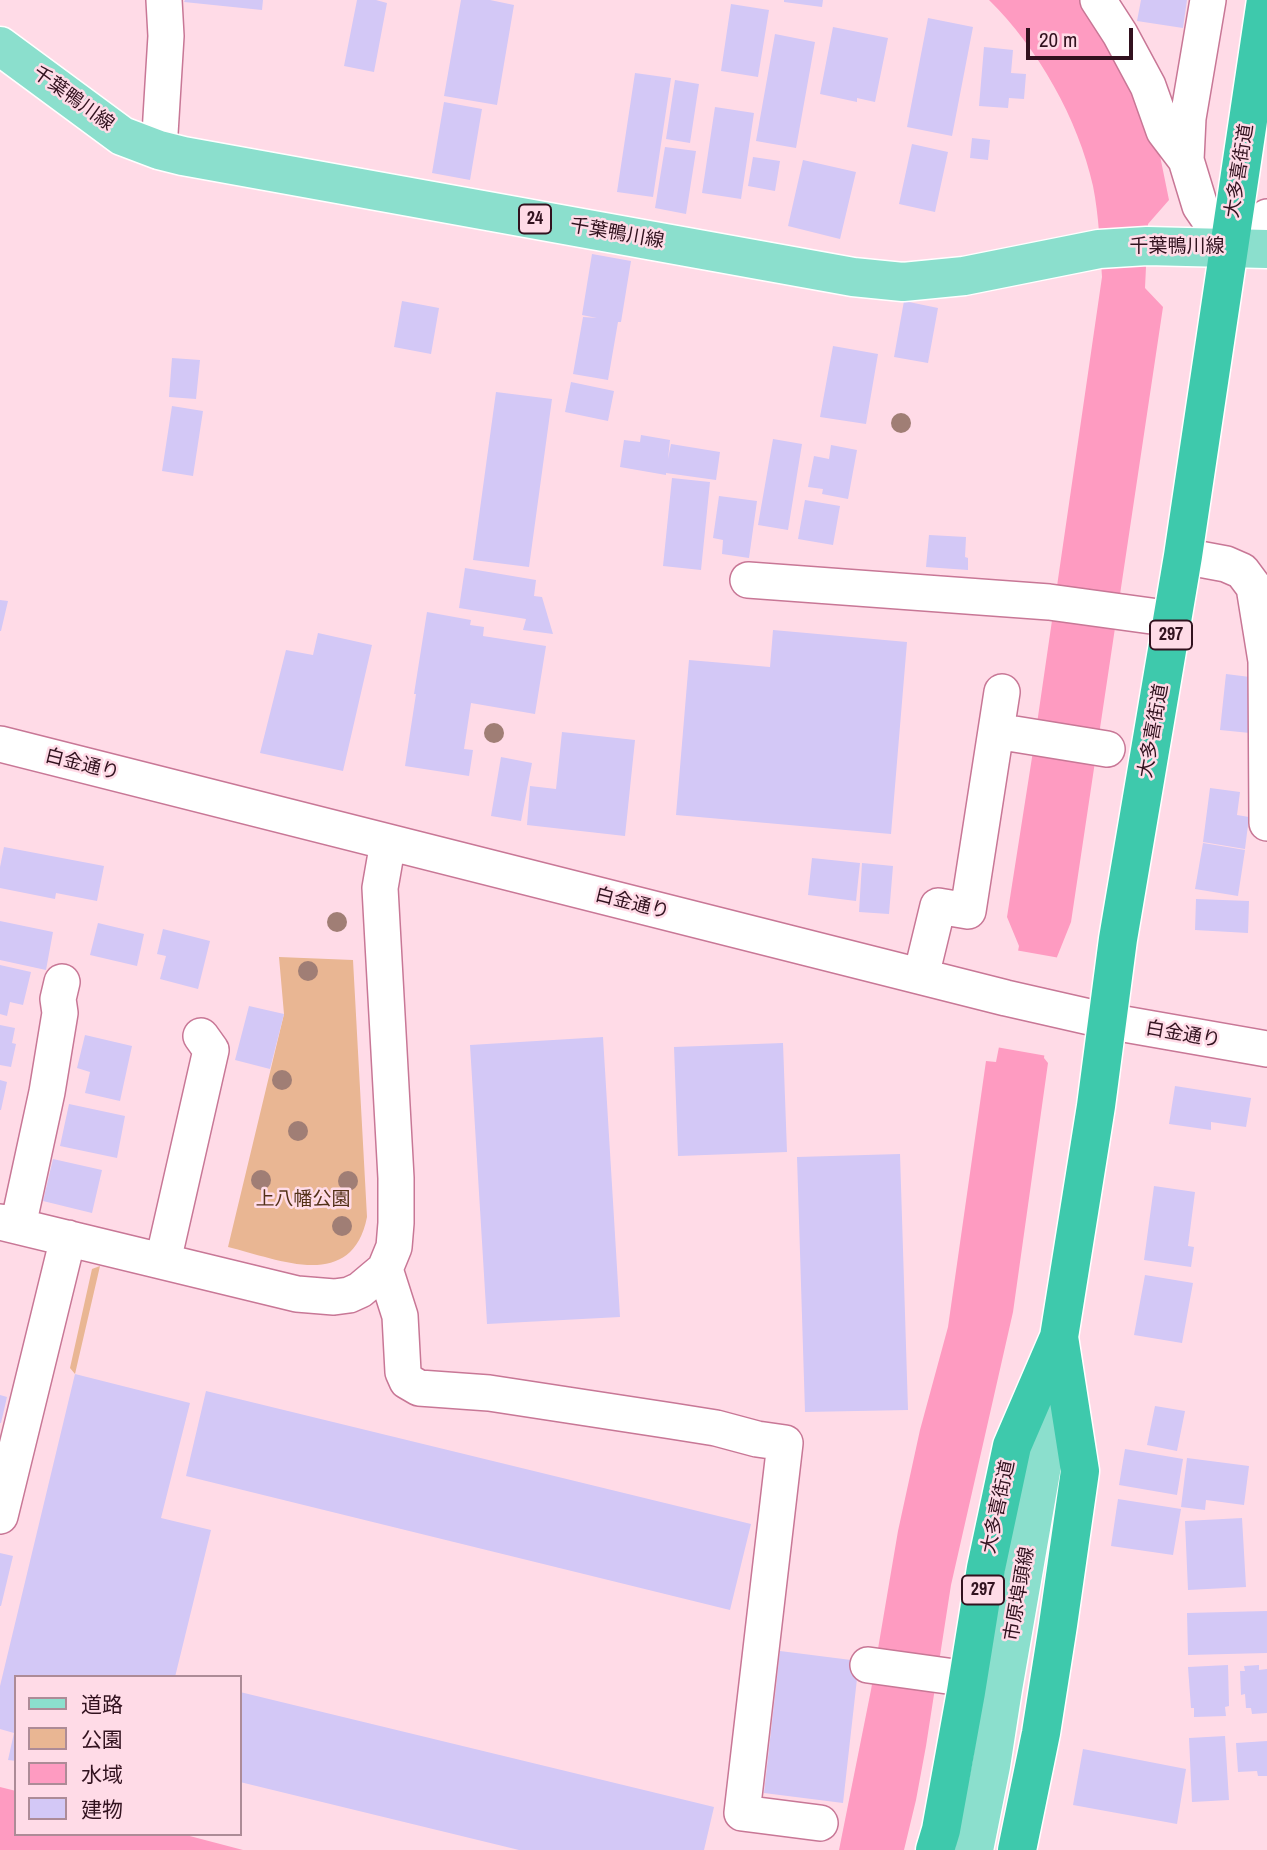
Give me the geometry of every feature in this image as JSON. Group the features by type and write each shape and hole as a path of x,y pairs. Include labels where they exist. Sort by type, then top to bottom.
{"highway":[{"name":"大多喜街道","path":"935,1850 941,1830 957,1677 986,1569 1012,1446 1059,1337 1096,1106 1118,939 1174,619 1266,0"},
{"name":"大多喜街道","path":"1017,1850 1045,1706 1080,1471 1059,1337"}],"main road":[{"name":"千葉鴨川線","path":"0,46 122,135 159,150 245,168 853,277 903,282 964,276 1099,249 1147,246 1267,249"},
{"name":"市原埠頭線","path":"974,1850 1044,1460 1059,1337"}],"street":[{"path":"159,150 166,36 164,0"},
{"path":"1098,0 1148,86 1164,131 1186,160"},
{"path":"1208,0 1188,118 1186,160 1200,206 1228,247 1262,225 1267,217"},
{"path":"1183,556 1226,564 1242,571 1254,587 1266,661 1267,823"},
{"path":"748,580 1049,602 1174,619"},
{"path":"921,976 938,906 968,911 1002,692"},
{"path":"996,731 1103,748"},
{"name":"白金通り","path":"0,744 1006,998 1107,1021 1267,1049"},
{"path":"62,982 58,999 60,1013 47,1092 9,1224 298,1294 320,1297 349,1295 360,1290 385,1269 394,1247 397,1223 380,888 388,842"},
{"path":"163,1261 211,1050 201,1036"},
{"path":"0,1516 68,1238"},
{"path":"385,1269 400,1317 403,1372 407,1381 419,1388 489,1394 673,1421 785,1443 742,1813 820,1823"},
{"path":"868,1665 957,1677"}],"green space":[{"name":"上八幡公園","path":"279,957 353,960 367,1217 359,1241 346,1255 330,1263 290,1263 228,1247 284,1014"},
{"path":"100,1266 75,1374 70,1368 92,1269"}],"water":[{"path":"989,0 1086,0 1157,141 1169,200 1148,224 1145,288 1163,307 1071,922 1057,957 1044,1058 1048,1063 1013,1312 951,1585 916,1800 904,1850 839,1850 871,1690 898,1531 920,1430 948,1327 986,1061 996,1062 1019,946 1007,917 1102,277 1095,197 1077,135 1054,86 1039,62 1024,40"},
{"path":"0,1787 14,1790 14,1836 190,1836 243,1850 0,1850"}],"pier":[{"path":"1015,950 1060,958 1047,1056 996,1047"}],"building":[{"path":"263,0 262,10 184,2"},
{"path":"357,0 387,3 374,72 344,66"},
{"path":"461,0 490,0 514,5 497,105 444,96"},
{"path":"784,0 823,0 822,7"},
{"path":"1141,0 1187,0 1183,28 1137,21"},
{"path":"731,4 769,10 758,77 721,71"},
{"path":"928,18 973,27 952,136 907,127"},
{"path":"833,27 888,38 875,102 857,98 857,102 820,94"},
{"path":"775,34 815,42 796,148 756,141"},
{"path":"984,47 1013,50 1011,73 1026,74 1024,99 1009,98 1008,108 979,106"},
{"path":"635,73 671,78 653,197 617,192"},
{"path":"675,80 699,84 690,143 666,139"},
{"path":"444,102 482,109 470,180 432,173"},
{"path":"715,107 754,113 741,199 702,193"},
{"path":"972,138 990,140 988,160 970,158"},
{"path":"912,144 948,152 935,212 899,204"},
{"path":"665,147 696,151 686,214 655,208"},
{"path":"753,157 780,161 775,191 748,186"},
{"path":"803,160 856,172 840,239 788,226"},
{"path":"592,254 631,261 608,380 573,374 583,317 597,318 582,315"},
{"path":"402,301 439,308 431,354 394,347"},
{"path":"904,301 938,308 928,363 894,357"},
{"path":"833,346 878,354 866,424 820,417"},
{"path":"172,358 200,360 196,399 169,397"},
{"path":"571,382 614,391 608,421 565,412"},
{"path":"496,392 552,399 529,567 473,560"},
{"path":"172,406 203,411 193,476 162,471"},
{"path":"641,435 670,440 668,459 671,444 720,452 716,480 620,467 624,440 640,442"},
{"path":"773,439 802,444 788,530 758,525"},
{"path":"831,445 857,450 848,499 822,494 823,489 808,487 814,456 829,459"},
{"path":"672,478 710,482 701,570 663,566"},
{"path":"719,496 757,501 749,558 722,554 723,540 713,538"},
{"path":"805,500 840,506 833,545 798,539"},
{"path":"929,535 966,537 965,557 968,558 968,570 926,567"},
{"path":"465,568 536,580 534,596 542,597 553,634 523,630 526,619 459,608"},
{"path":"0,600 8,601 1,631 0,631"},
{"path":"427,612 471,620 470,625 484,627 483,636 546,646 535,714 471,703 464,749 473,750 469,776 405,766"},
{"path":"773,630 907,642 891,834 676,815 689,660 770,667"},
{"path":"318,633 372,645 343,771 260,753 286,650 313,655"},
{"path":"1226,674 1250,677 1250,733 1220,730"},
{"path":"562,732 635,740 625,836 527,825 530,786 556,789"},
{"path":"501,757 532,763 521,821 491,816"},
{"path":"1210,788 1240,792 1237,815 1249,817 1245,849 1203,842"},
{"path":"1203,843 1245,850 1238,896 1195,889"},
{"path":"4,847 104,866 97,901 56,893 55,899 0,888"},
{"path":"812,858 860,863 856,901 808,895"},
{"path":"862,863 893,866 889,914 859,912"},
{"path":"1196,899 1249,901 1248,933 1195,930"},
{"path":"0,921 53,932 46,970 0,960"},
{"path":"98,923 144,934 137,966 90,955"},
{"path":"163,929 210,941 198,989 160,979 166,956 157,954"},
{"path":"0,965 31,972 23,1005 10,1002 7,1016 0,1014"},
{"path":"249,1006 284,1014 270,1069 235,1060"},
{"path":"0,1025 15,1028 12,1043 16,1044 11,1067 0,1065"},
{"path":"85,1035 132,1046 120,1101 85,1093 90,1072 77,1068"},
{"path":"603,1037 620,1317 487,1324 470,1045"},
{"path":"783,1043 787,1152 678,1156 674,1047"},
{"path":"0,1080 7,1082 1,1110 0,1110"},
{"path":"1175,1086 1251,1098 1246,1127 1211,1122 1211,1130 1169,1124"},
{"path":"69,1104 125,1116 117,1158 60,1146"},
{"path":"900,1154 908,1410 805,1412 797,1157"},
{"path":"53,1159 102,1170 92,1213 43,1201"},
{"path":"1154,1186 1195,1192 1188,1246 1194,1247 1191,1267 1144,1260"},
{"path":"1145,1275 1193,1283 1182,1343 1134,1335"},
{"path":"75,1374 190,1403 161,1518 211,1530 175,1675 14,1675 14,1733 0,1729 0,1686"},
{"path":"206,1391 751,1524 730,1610 186,1476"},
{"path":"0,1395 7,1397 1,1423 0,1423"},
{"path":"1155,1406 1185,1411 1177,1451 1147,1445"},
{"path":"1125,1449 1183,1459 1177,1495 1119,1485"},
{"path":"1187,1458 1249,1466 1244,1505 1206,1500 1205,1510 1181,1507"},
{"path":"1118,1499 1181,1509 1173,1555 1111,1546"},
{"path":"1242,1518 1246,1587 1188,1590 1185,1521"},
{"path":"0,1553 13,1556 1,1606 0,1606"},
{"path":"1267,1611 1267,1653 1188,1655 1187,1613"},
{"path":"780,1651 859,1661 843,1803 764,1793"},
{"path":"1228,1665 1229,1706 1225,1707 1226,1716 1194,1717 1188,1667"},
{"path":"1259,1665 1259,1670 1267,1669 1267,1713 1252,1714 1251,1708 1246,1708 1245,1694 1241,1695 1240,1671 1245,1671 1244,1666"},
{"path":"242,1692 714,1807 704,1850 519,1850 242,1782"},
{"path":"14,1733 14,1761 8,1760"},
{"path":"1225,1736 1229,1800 1192,1802 1189,1738"},
{"path":"1267,1741 1267,1776 1258,1776 1257,1771 1238,1772 1236,1743"},
{"path":"1083,1749 1186,1769 1177,1824 1073,1805"}]}
